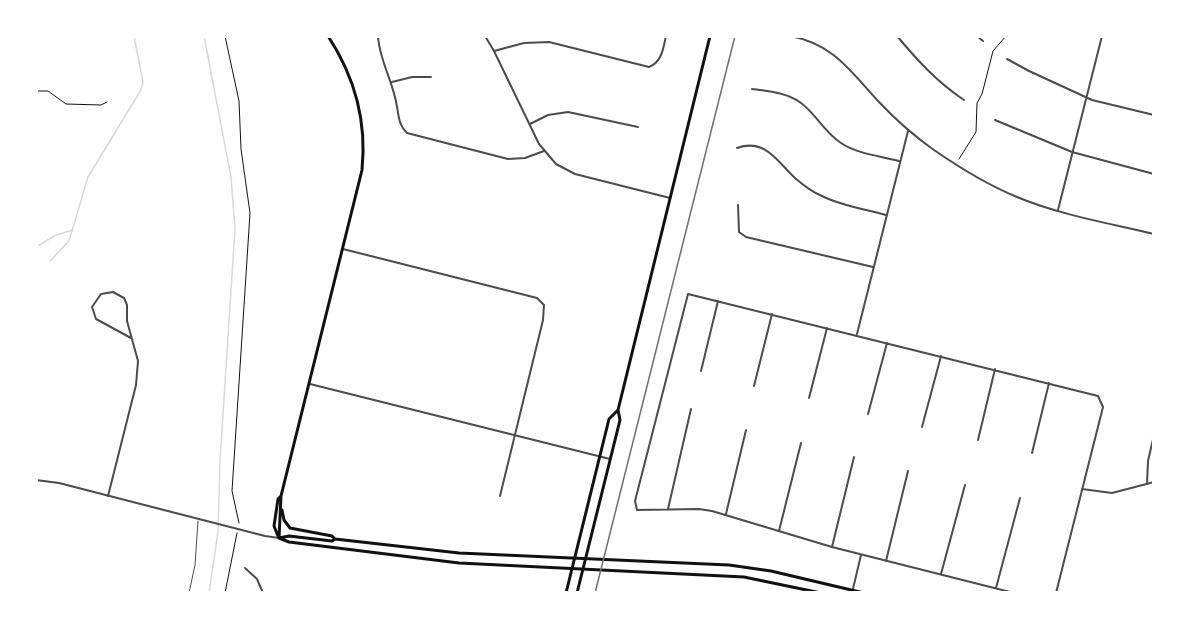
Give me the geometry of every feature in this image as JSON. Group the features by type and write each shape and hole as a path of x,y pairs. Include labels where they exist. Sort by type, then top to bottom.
{"main road":[{"path":"328,36 346,68 356,93 363,137 362,170 281,496 284,520 290,528 335,538 459,553 729,564 771,571 864,593"},
{"path":"577,593 620,420 618,410 710,36"},
{"path":"566,593 609,419 618,410"},
{"path":"281,496 278,499 274,526 279,538 289,542 459,563 744,577 821,593"},
{"path":"279,538 282,507"},
{"path":"279,538 289,536 332,540 335,538"}],"street":[{"path":"378,36 380,51 392,82 400,126 407,133 507,159 525,158 544,151"},
{"path":"485,36 544,151 556,164 575,174 670,198"},
{"path":"494,51 524,43 549,42 649,67 661,58 666,36"},
{"path":"790,36 815,44 839,58 908,130 946,158 999,189 1033,203 1154,234"},
{"path":"897,36 930,74 964,100"},
{"path":"977,36 983,41"},
{"path":"1058,210 1102,36"},
{"path":"1007,59 1086,97 1154,115"},
{"path":"392,82 412,77 431,77"},
{"path":"752,89 789,96 801,103 828,133 842,144 899,161"},
{"path":"530,124 548,116 568,112 638,127"},
{"path":"995,120 1072,152 1154,174"},
{"path":"856,335 908,130"},
{"path":"737,148 747,145 759,147 770,153 804,185 824,197 886,215"},
{"path":"738,205 739,232 746,237 873,267"},
{"path":"343,249 537,298 544,306 543,320 500,496"},
{"path":"108,496 136,385 138,361 127,321 127,305 124,298 113,292 100,294 92,307 96,319 131,338"},
{"path":"1014,593 861,555 726,514 699,509 639,511 635,508 688,294 1095,394 1101,399 1103,407 1056,593"},
{"path":"701,371 718,301"},
{"path":"754,386 772,314"},
{"path":"809,398 827,328"},
{"path":"868,414 886,343"},
{"path":"922,427 941,356"},
{"path":"978,440 995,369"},
{"path":"1032,453 1049,383"},
{"path":"310,384 610,459"},
{"path":"668,509 691,410"},
{"path":"726,514 746,430"},
{"path":"1147,484 1148,461 1154,435"},
{"path":"779,531 801,443"},
{"path":"832,547 854,457"},
{"path":"886,561 908,471"},
{"path":"36,480 108,496 233,529 279,538"},
{"path":"1082,489 1112,493 1127,491 1154,482"},
{"path":"941,574 965,485"},
{"path":"996,588 1020,498"},
{"path":"852,592 861,555"},
{"path":"245,568 257,579 263,593"}],"lane":[{"path":"189,593 195,565 198,520"}],"path":[{"path":"225,36 238,97 241,149 250,213 232,491 238,514 238,525"},
{"path":"958,159 976,132 977,103 982,94 993,51 1006,36"},
{"path":"36,91 48,91 66,104 101,105 106,102"},
{"path":"225,593 237,535"}],"waterway":[{"path":"50,261 69,241 88,177 141,90 143,82 134,36"},
{"path":"204,36 231,177 235,229 220,460 218,532 209,593"},
{"path":"36,247 56,235 73,230"}],"railway":[{"path":"595,593 735,36"}]}
